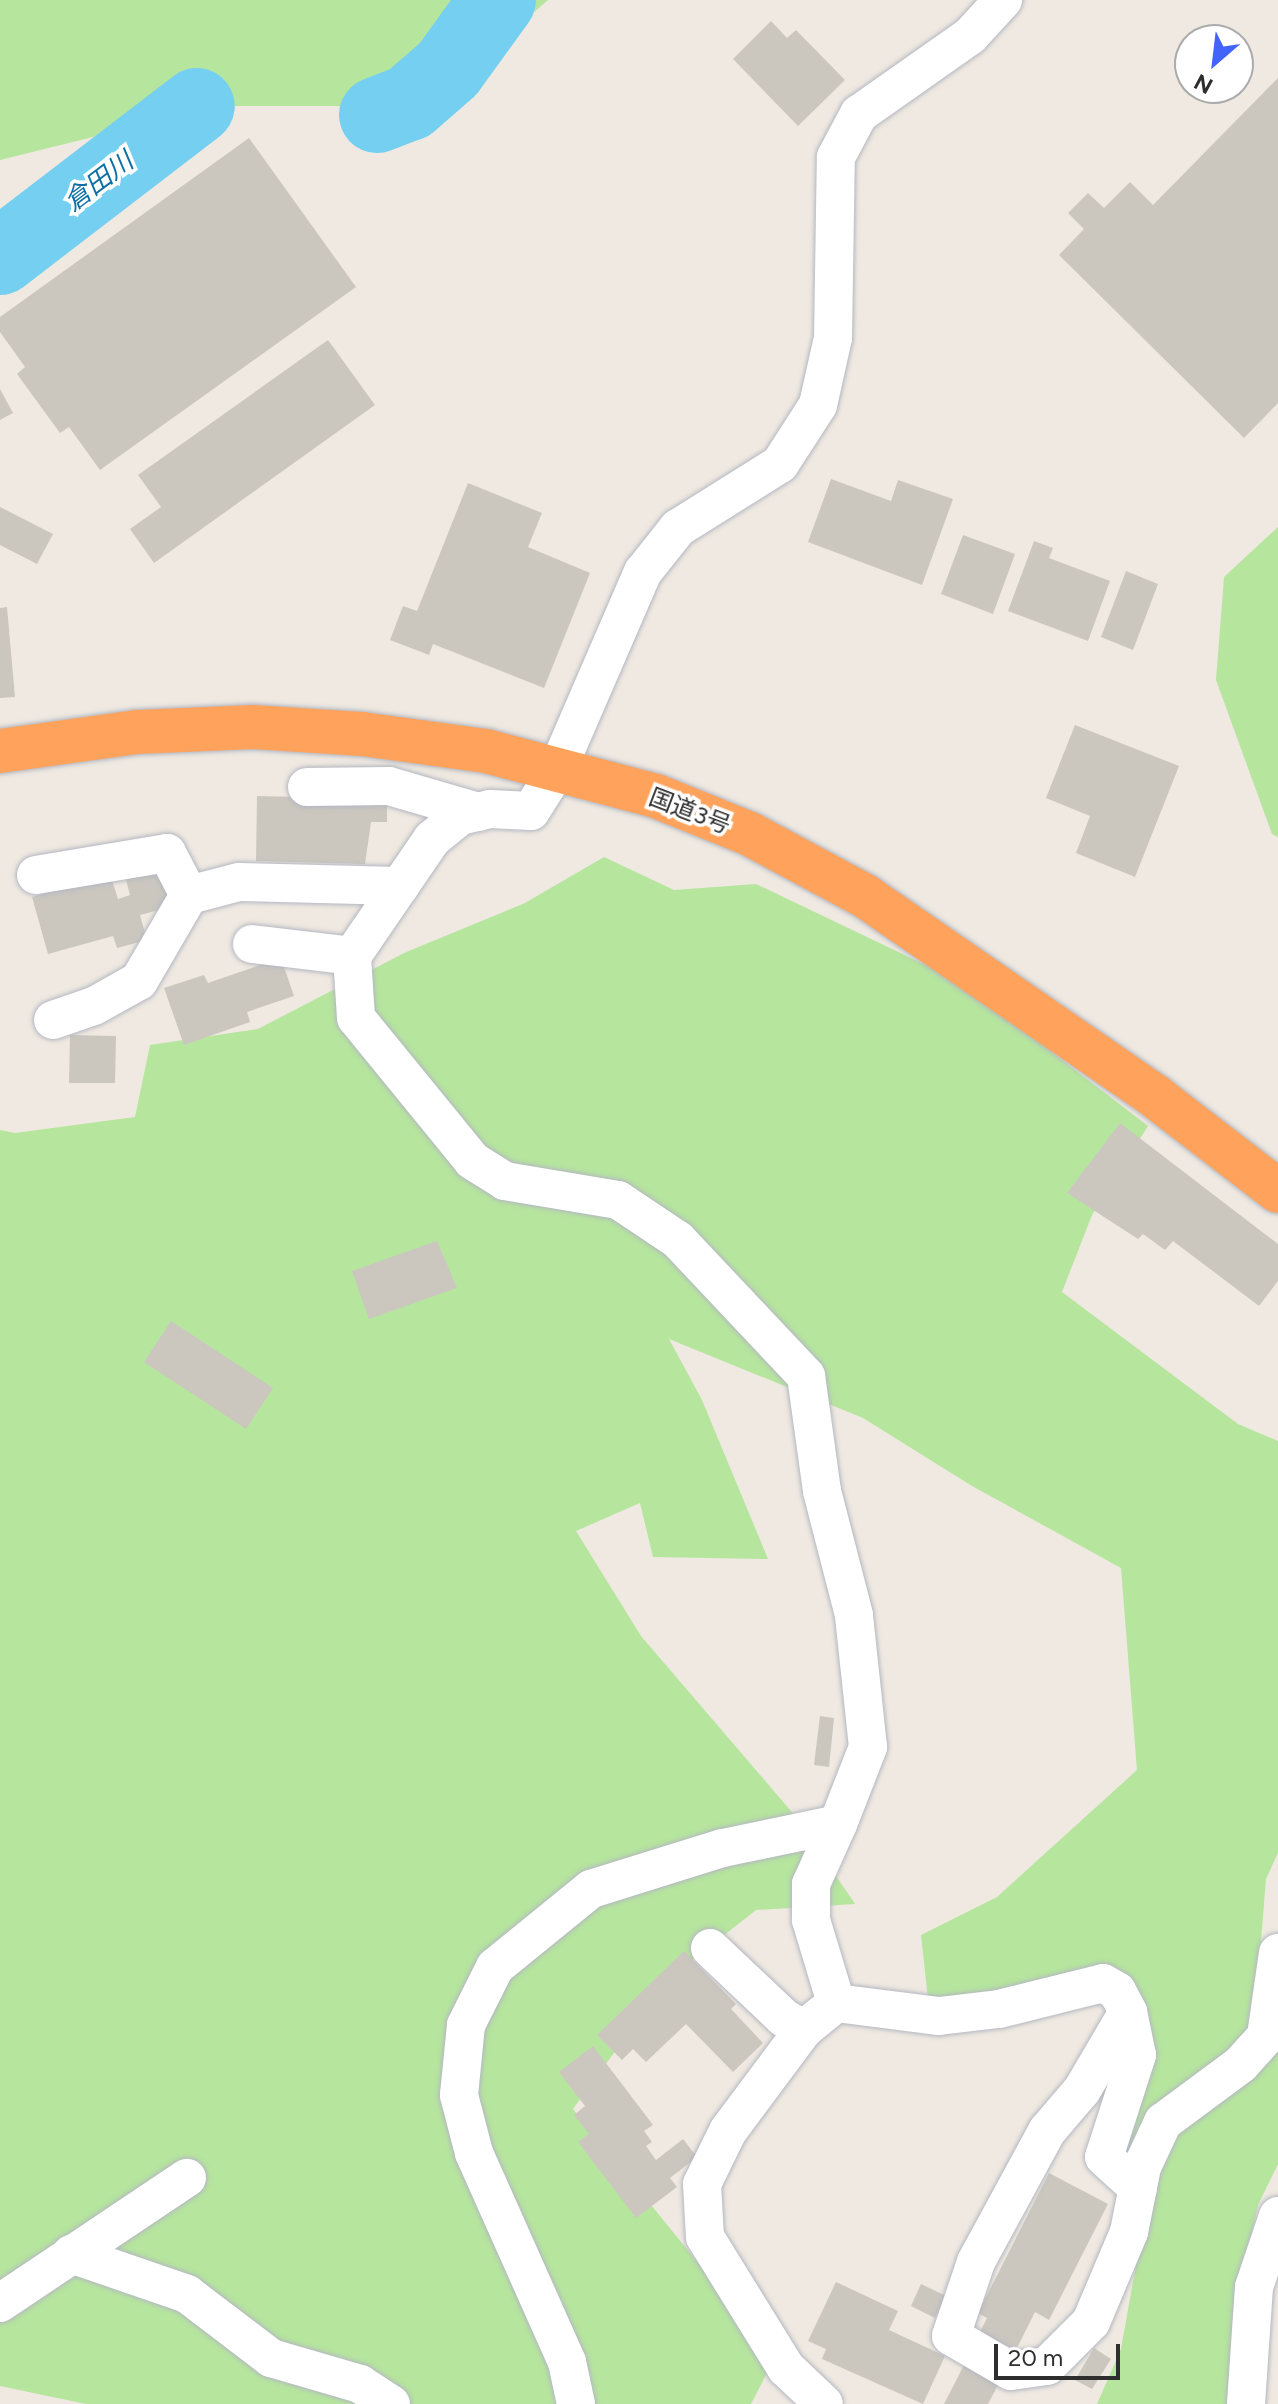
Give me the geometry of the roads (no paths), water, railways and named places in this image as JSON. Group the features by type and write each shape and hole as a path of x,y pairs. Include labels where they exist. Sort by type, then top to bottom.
{"highway":[{"name":"国道3号","path":"0,751 137,732 253,727 362,734 486,751 656,796 750,834 865,896 1156,1097 1278,1191"}],"street":[{"path":"836,2003 811,1920 811,1884 868,1747 854,1615 822,1491 806,1376 678,1240 618,1200 505,1181 472,1160 356,1018 352,956 432,839 460,816 478,812 531,811 558,768 643,572 678,528 780,464 818,405 833,338 836,157 859,114 970,36 1003,0"},
{"path":"307,787 389,786 478,812"},
{"path":"36,875 167,853 189,895"},
{"path":"53,1020 94,1006 139,981 189,895 239,882 400,886"},
{"path":"252,944 352,956"},
{"path":"576,2404 567,2362 474,2153 459,2095 466,2025 495,1967 591,1889 723,1848 838,1824"},
{"path":"710,1948 784,2018 804,2029"},
{"path":"1128,2012 1082,2090 1047,2131 976,2262 951,2336 1011,2371 1047,2366 1091,2322 1129,2232 1138,2188 1163,2122 1241,2064 1266,2036 1278,1953"},
{"path":"824,2404 786,2368 705,2237 702,2184 728,2131 804,2029 836,2003 939,2016 999,2009 1103,1983 1117,1991 1128,2012 1137,2055 1104,2157 1138,2188"},
{"path":"0,2303 187,2178"},
{"path":"1246,2404 1254,2287 1278,2216"},
{"path":"71,2254 187,2294 271,2358 360,2384 391,2404"}],"waterway":[{"name":"倉田川","path":"377,115 409,103 448,69 498,0"},
{"name":"倉田川","path":"0,257 197,106"}]}
